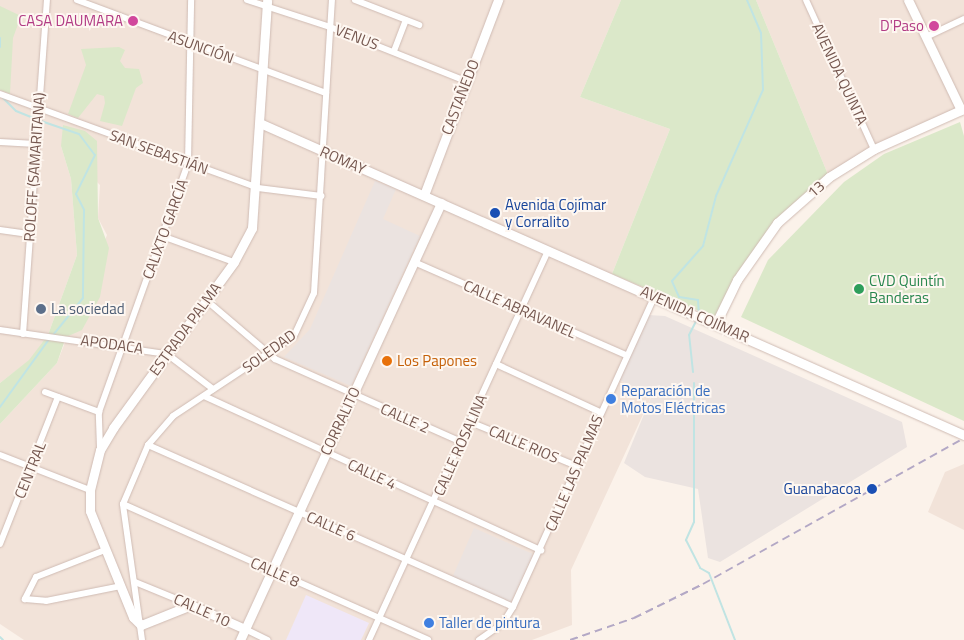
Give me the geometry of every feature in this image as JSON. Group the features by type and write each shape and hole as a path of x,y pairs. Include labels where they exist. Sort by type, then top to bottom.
{"street":[{"name":"ROLOFF (SAMARITANA)","path":"23,334 47,0"},
{"name":"ASUNCIÓN","path":"77,0 326,93"},
{"name":"CALIXTO GARCÍA","path":"100,450 99,412 188,163 191,0"},
{"name":"VENUS","path":"246,0 266,4 330,27 466,81"},
{"name":"SOLEDAD","path":"124,504 148,445 173,416 268,355 301,327 314,293 332,0"},
{"path":"355,0 372,3 419,25"},
{"name":"CASTAÑEDO","path":"424,195 498,0"},
{"name":"AVENIDA QUINTA","path":"806,0 874,148"},
{"path":"908,0 962,109"},
{"name":"ESTRADA PALMA","path":"142,640 140,625 105,550 90,511 90,490 100,450 234,262 252,228 258,188 262,124 266,4"},
{"path":"926,37 964,19"},
{"path":"394,51 406,20"},
{"name":"SAN SEBASTIÁN","path":"0,94 258,188 320,196"},
{"name":"13","path":"716,323 737,280 777,223 829,178 874,148 962,109"},
{"name":"ROMAY","path":"262,124 424,195"},
{"path":"0,142 36,144"},
{"name":"AVENIDA COJÍMAR","path":"424,195 716,323 964,435"},
{"name":"CORRALITO","path":"240,640 441,203"},
{"path":"0,230 29,234"},
{"path":"162,236 234,262"},
{"name":"CALLE ROSALINA","path":"369,640 434,503 548,250"},
{"name":"CALLE ABRAVANEL","path":"414,262 626,355"},
{"name":"CALLE LAS PALMAS","path":"479,640 503,623 512,607 541,550 600,412 655,296"},
{"name":"CALLE 2","path":"206,300 268,355 352,395 461,442"},
{"name":"APODACA","path":"0,330 123,344 167,354 213,389"},
{"path":"496,364 600,412"},
{"path":"45,392 99,412"},
{"name":"CALLE 4","path":"204,396 434,503 541,550"},
{"name":"CENTRAL","path":"0,542 58,397"},
{"name":"CALLE RIOS","path":"470,422 577,466"},
{"name":"CALLE 6","path":"148,445 512,607"},
{"path":"0,455 90,490"},
{"path":"124,504 140,625 190,605"},
{"name":"CALLE 8","path":"124,504 428,640"},
{"path":"105,550 36,577 25,599 46,601 121,586"},
{"name":"CALLE 10","path":"135,582 268,640"}],"shaded area":[{"path":"0,0 621,0 580,97 670,129 612,274 656,293 619,380 652,395 571,570 572,625 532,640 24,640 0,624 0,424 57,363 107,235 98,218 100,185 61,146 71,179 77,255 48,335 30,360 0,383"},
{"path":"756,0 964,0 964,109 932,121 829,177"},
{"path":"375,181 396,189 383,219 420,236 351,386 284,357 310,329"},
{"path":"648,315 665,316 902,422 907,447 720,562 708,558 698,489 645,477 624,463 652,395 619,380"},
{"path":"964,464 964,530 928,512 945,472"},
{"path":"474,528 533,554 510,604 452,578"},
{"path":"306,595 369,623 361,640 286,640"}],"green space":[{"path":"621,0 756,0 829,177 777,223 716,318 612,274 670,129 580,97"},
{"path":"0,6 21,16 13,38 10,94 0,90"},
{"path":"119,47 125,50 120,61 125,68 139,69 143,83 136,88 122,126 100,121 105,103 104,96 97,94 78,118 68,114 86,65 81,49"},
{"name":"CVD Quintín Banderas","path":"960,122 964,136 964,421 741,317 768,260 844,182 884,154"},
{"path":"63,125 85,131 97,141 98,218 109,248 100,297 82,330 66,337 57,363 0,424 0,383 29,360 48,335 77,255 71,179 61,146"}],"waterway":[{"path":"699,315 698,300 679,297 672,281 703,246 716,196 763,90 761,33 747,0"},
{"path":"0,38 0,47"},
{"path":"3,98 16,111 33,118"},
{"path":"41,121 79,134 95,155 76,194 84,210 83,298 53,335"},
{"path":"693,372 689,335 697,319"},
{"path":"0,407 50,338"},
{"path":"694,383 694,522 686,540 700,568 709,573 735,640"},
{"path":"0,637 3,640"}],"railway":[{"path":"570,640 634,618 703,584 964,438"}],"place":[{"name":"CASA DAUMARA","path":"133,21"},
{"name":"D'Paso","path":"934,26"},
{"name":"Avenida Cojímar y Corralito","path":"495,213"},
{"name":"CVD Quintín Banderas","path":"859,289"},
{"name":"La sociedad","path":"41,309"},
{"name":"Los Papones","path":"387,361"},
{"name":"Reparación de Motos Eléctricas","path":"611,399"},
{"name":"Guanabacoa","path":"872,489"},
{"name":"Taller de pintura","path":"429,623"}]}
